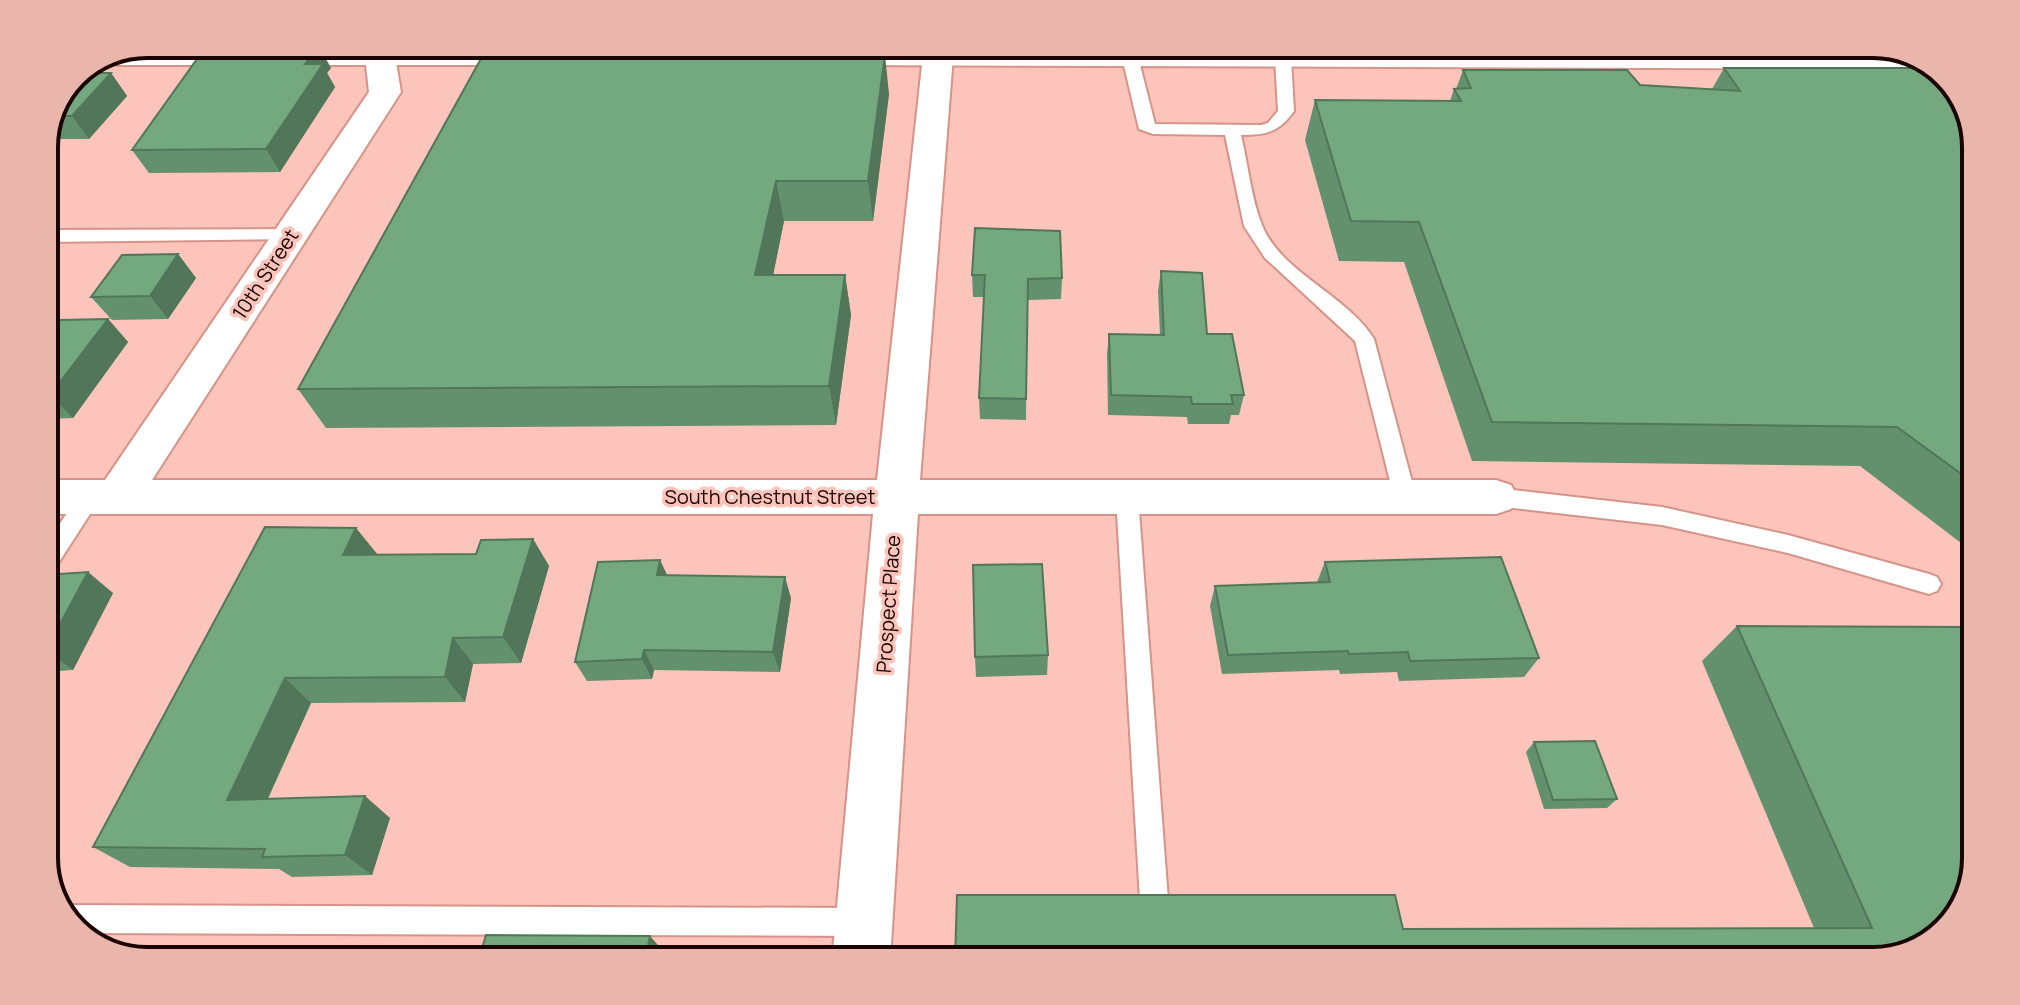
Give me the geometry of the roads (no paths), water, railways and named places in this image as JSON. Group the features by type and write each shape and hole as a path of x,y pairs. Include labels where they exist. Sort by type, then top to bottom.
{"street":[{"name":"10th Street","path":"104,496 291,235 385,92 383,58"},
{"name":"Prospect Place","path":"862,942 897,496 938,58"},
{"path":"1736,58 1897,61"},
{"name":"South Chestnut Street","path":"58,497 1496,497"}],"lane":[{"path":"1130,58 1145,126 1153,129 1262,130 1274,126 1286,111 1283,58"},
{"path":"1232,129 1253,226 1271,254 1353,325 1364,339 1405,497"},
{"path":"58,236 291,235"},
{"name":"10th Street","path":"58,550 104,496"},
{"path":"1127,497 1154,900"},
{"path":"1496,497 1662,516 1788,544 1929,584"},
{"path":"83,920 862,942"}]}
